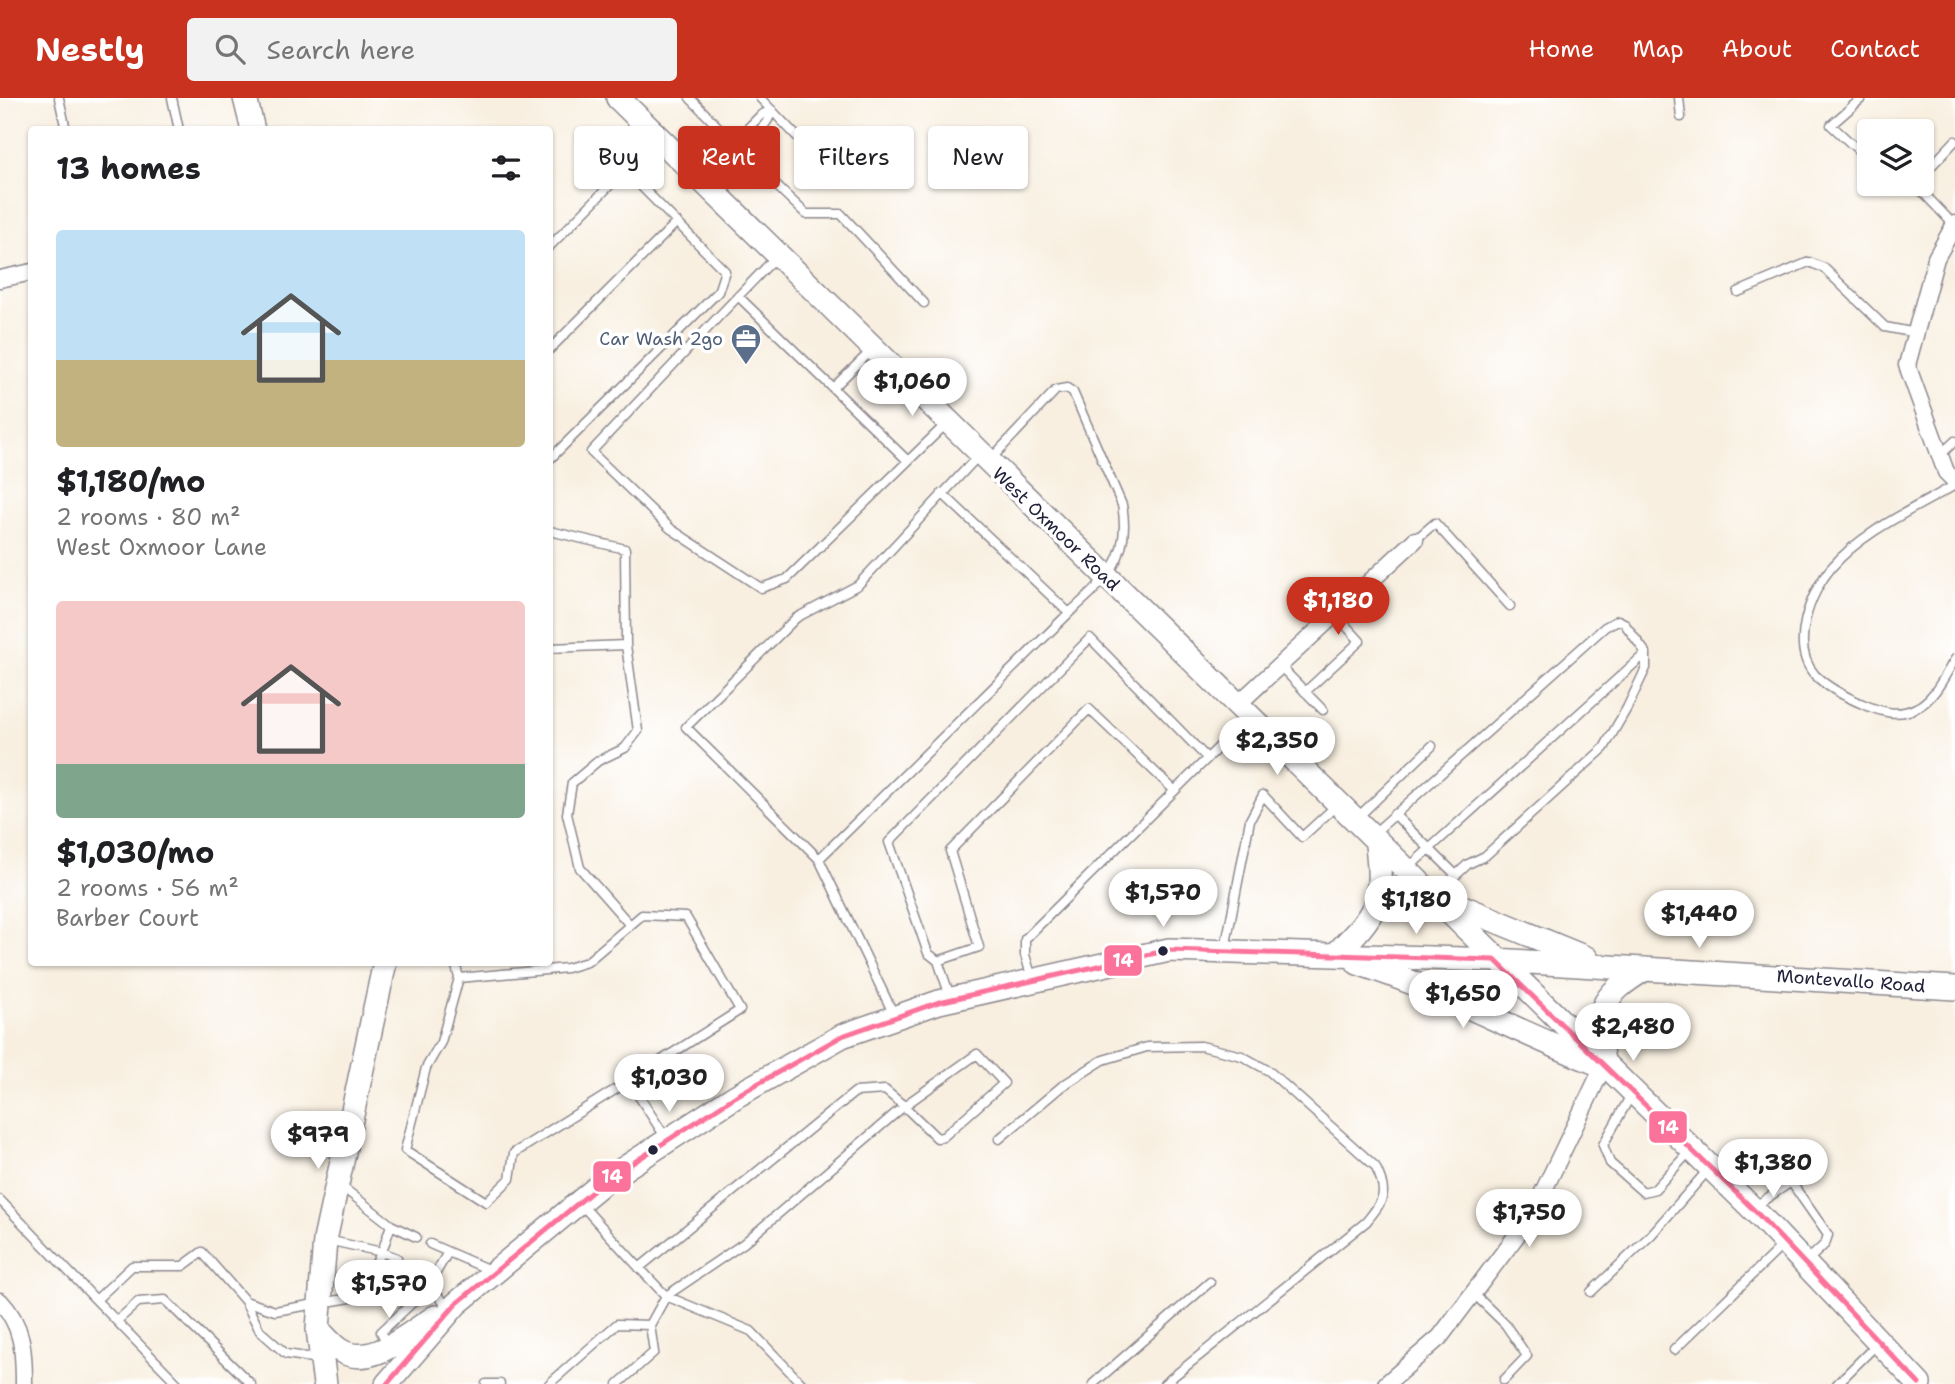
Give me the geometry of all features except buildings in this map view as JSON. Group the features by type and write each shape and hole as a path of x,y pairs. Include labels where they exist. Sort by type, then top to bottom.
{"main road":[{"path":"245,98 252,126"},
{"name":"West Oxmoor Road","path":"618,98 678,157"},
{"name":"West Oxmoor Road","path":"710,189 1404,871 1710,1167 1919,1384"},
{"path":"1367,834 1380,874 1378,902 1367,922 1335,955 1397,975 1541,1041 1604,1066 1599,1030 1601,1012 1609,994 1645,969"},
{"path":"1432,898 1460,906 1608,967"},
{"name":"Montevallo Road","path":"452,1306 605,1181 736,1096 842,1036 951,999 1168,950 1495,960 1955,988"},
{"path":"325,1384 318,1329 325,1240 384,966"},
{"path":"318,1329 338,1349 356,1357 388,1346 452,1306"},
{"path":"387,1384 452,1306"}],"street":[{"path":"1955,225 1936,258 1907,365 1946,472 1955,483"},
{"path":"0,279 28,273"},
{"path":"1242,712 1280,666 1415,540"},
{"path":"1387,1384 1440,1337 1532,1215 1604,1066"},
{"path":"0,1301 14,1316 23,1345 24,1384"}],"lane":[{"path":"59,98 65,126"},
{"path":"172,98 178,126"},
{"path":"690,98 717,126"},
{"path":"760,98 794,133"},
{"path":"1679,98 1681,117"},
{"path":"1857,149 1831,125 1862,98"},
{"path":"765,126 772,110"},
{"path":"1934,163 1955,141"},
{"path":"553,243 625,170 725,271 718,292 553,455"},
{"path":"780,188 806,214 841,214 924,303"},
{"path":"1926,196 1955,225"},
{"path":"553,346 677,222"},
{"path":"778,255 591,452 601,462 671,529 761,588 787,579 947,422"},
{"path":"1738,292 1809,262 1824,268 1885,327 1916,333"},
{"path":"738,296 908,461"},
{"path":"833,388 873,349"},
{"path":"819,859 1069,613 1107,579 1119,554 1126,524 1122,505 1073,392 1067,388 1056,390 984,458 942,492 858,585 796,618 686,727 819,859 895,1017"},
{"path":"1940,455 1955,441"},
{"path":"1955,483 1857,543 1832,567 1815,591 1803,643 1815,674 1854,700 1885,713 1902,713 1918,708 1932,695 1955,659"},
{"path":"942,492 1069,613"},
{"path":"1415,540 1435,523 1510,606"},
{"path":"553,532 625,549 626,645 638,731 625,748 598,761 572,783 566,814 580,868 630,925"},
{"path":"1305,692 1360,641 1335,614"},
{"path":"1367,834 1394,814 1614,621 1624,623 1646,653 1647,668 1604,748 1485,856 1468,864 1432,898"},
{"path":"951,999 938,961 928,953 890,842 1090,638 1208,758"},
{"path":"553,648 626,645"},
{"path":"1404,871 1646,653"},
{"path":"1280,666 1323,710"},
{"path":"938,961 979,947 950,851 1089,709 1174,790"},
{"path":"1033,981 1025,955 1025,939 1208,758 1242,712"},
{"path":"1367,834 1432,746"},
{"path":"1225,952 1250,820 1263,795 1302,837 1337,804"},
{"path":"1394,814 1456,875"},
{"path":"456,966 459,978 441,1042 426,1068 404,1150 486,1202 510,1178 514,1153 740,1010 686,917 642,915 587,962 567,968 459,978"},
{"path":"999,1139 1062,1086 1103,1060 1147,1047 1201,1046 1242,1056 1269,1071 1375,1166 1384,1183 1382,1201 1366,1222 1164,1384"},
{"path":"618,1384 654,1352 650,1325 666,1296 744,1243 904,1106 973,1055 982,1056 1004,1083 943,1137 931,1134 904,1106 885,1090 855,1092 639,1268"},
{"path":"629,1081 668,1140"},
{"path":"1632,1092 1603,1145 1610,1163 1643,1192 1655,1189 1691,1149"},
{"path":"1591,1292 1651,1235 1710,1167"},
{"path":"1752,1209 1791,1182 1828,1235 1825,1244 1804,1264"},
{"path":"337,1183 391,1225 416,1237"},
{"path":"0,1200 178,1384"},
{"path":"579,1202 666,1296 751,1331 802,1384"},
{"path":"245,1301 275,1311 356,1297 382,1252 391,1225"},
{"path":"325,1240 382,1252 397,1258"},
{"path":"1674,1350 1785,1243"},
{"path":"430,1244 495,1272"},
{"path":"96,1300 132,1266 183,1266 202,1252 245,1301 260,1331 286,1354 321,1360"},
{"path":"388,1346 381,1332 435,1276 448,1252"},
{"path":"375,1266 391,1273"},
{"path":"425,1272 435,1276"},
{"path":"1093,1384 1210,1282"},
{"path":"424,1287 452,1306"},
{"path":"1473,1293 1505,1324 1527,1356 1504,1380"},
{"path":"117,1321 138,1301 165,1300 251,1384"},
{"path":"550,1384 617,1324 650,1325"},
{"path":"1842,1383 1879,1342"},
{"path":"486,1384 500,1384"}],"transit line":[{"name":"14","path":"387,1384 456,1304 605,1181 736,1096 842,1036 939,1002 1169,950 1495,960 1756,1212 1919,1384"}],"place":[{"name":"Car Wash 2go","path":"746,366"}]}
